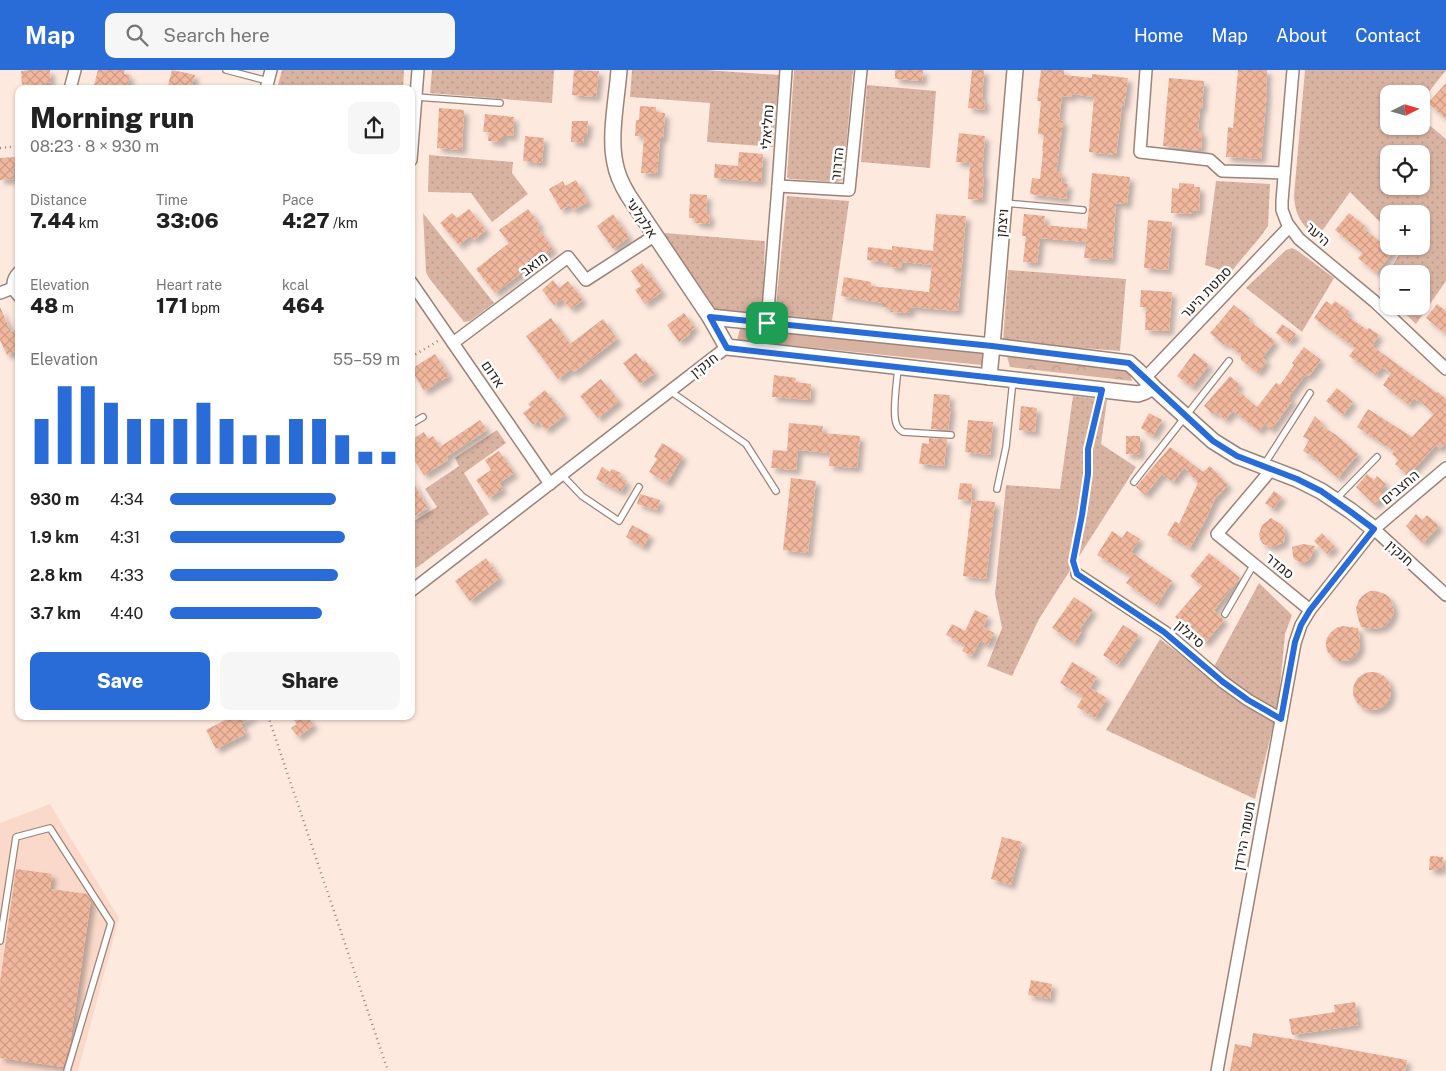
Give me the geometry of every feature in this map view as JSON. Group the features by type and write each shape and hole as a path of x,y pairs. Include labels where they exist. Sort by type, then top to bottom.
{"street":[{"path":"71,85 75,70"},
{"path":"415,110 418,70"},
{"name":"אלקלעי","path":"619,70 613,134 615,164 624,189 710,317 727,348"},
{"name":"נחליאלי","path":"767,323 786,70"},
{"name":"הדרור","path":"778,186 849,190 861,70"},
{"name":"ויצמן","path":"989,377 1015,70"},
{"path":"1146,70 1140,152 1210,160 1222,171 1284,173"},
{"name":"היער","path":"1293,70 1282,205 1283,214 1289,227 1299,239 1374,301 1446,369"},
{"name":"סמטת היער","path":"1149,382 1289,227"},
{"name":"מואב","path":"450,339 568,257 586,280 654,236"},
{"name":"אדום","path":"415,288 550,484"},
{"path":"0,293 15,292"},
{"name":"חנקין","path":"710,317 992,346 1129,363 1213,441 1237,456 1309,485 1335,500 1374,529 1446,595"},
{"name":"חנקין","path":"415,588 727,348 1138,394 1144,392 1149,382"},
{"name":"סמדר","path":"1267,468 1217,534 1310,610"},
{"name":"החצבים","path":"1374,529 1446,468"},
{"path":"1310,610 1374,529"},
{"name":"סיגלון","path":"1077,574 1164,632 1223,682 1248,700 1281,719"},
{"name":"משמר הירדן","path":"1217,1071 1296,639 1301,625 1310,610"}],"lane":[{"path":"226,70 268,80"},
{"path":"416,97 500,103"},
{"path":"1004,203 1083,210"},
{"path":"1134,482 1229,361"},
{"path":"898,367 895,414 899,429 903,432 951,435"},
{"path":"997,489 1006,447 1013,380"},
{"path":"670,391 746,444 776,491"},
{"path":"1267,468 1310,393"},
{"path":"415,422 423,417"},
{"path":"1335,500 1377,457"},
{"path":"562,475 582,496 620,521 639,487"},
{"path":"1225,614 1254,564"},
{"path":"0,941 16,837 50,828 111,923 67,1071"}],"path":[{"path":"0,148 15,146"},
{"path":"415,355 450,339"},
{"path":"1077,574 1073,561 1088,474 1088,449 1102,390"},
{"path":"269,720 388,1071"}],"shaded area":[{"path":"50,804 119,918 78,1071 0,1071 0,823"}],"green space":[{"path":"282,70 404,70 403,85 278,85"},
{"path":"432,70 554,70 552,103 430,93"},
{"path":"632,70 705,70 779,75 773,147 707,142 710,103 630,97"},
{"path":"794,70 853,70 843,180 837,182 790,179 787,177"},
{"path":"1305,70 1446,70 1430,90 1430,85 1380,85 1380,135 1430,135 1430,126 1446,139 1446,281 1430,304 1430,265 1393,265 1399,255 1430,255 1430,205 1380,205 1380,222 1350,192 1317,238 1300,220 1294,195"},
{"path":"867,85 936,91 930,168 861,162"},
{"path":"429,155 513,162 512,173 528,194 492,222 471,193 428,192"},
{"path":"1216,181 1270,184 1268,226 1230,273 1205,265"},
{"path":"787,196 849,201 832,321 775,314"},
{"path":"423,213 494,303 470,321 464,322 426,272"},
{"path":"664,233 765,241 762,318 717,312"},
{"path":"1292,248 1334,278 1302,332 1246,288 1286,250"},
{"path":"1008,270 1126,279 1120,351 1003,342"},
{"path":"1406,315 1422,315 1416,324"},
{"path":"741,325 984,351 982,365 737,340"},
{"path":"1006,353 1128,367 1132,381 1010,367"},
{"path":"1073,396 1107,400 1101,444 1136,467 1039,619 1012,676 987,666 1002,628 995,594 1006,485 1060,489"},
{"path":"497,430 506,443 464,473 489,514 415,568 415,521 437,507 425,489 459,466 455,458"},
{"path":"1259,583 1292,615 1285,634 1278,707 1255,799 1106,730 1160,639 1209,676"}],"building":[{"path":"50,70 51,82 45,83 45,85 22,85 21,71"},
{"path":"98,70 125,70 124,74 130,75 128,85 94,85"},
{"path":"172,70 195,75 192,85 168,85"},
{"path":"574,70 599,71 596,97 572,95"},
{"path":"895,70 923,70 922,81 895,79"},
{"path":"972,70 984,70 982,100 985,100 984,110 968,108"},
{"path":"1041,70 1064,70 1064,75 1092,78 1092,74 1128,78 1124,106 1122,105 1116,155 1089,152 1094,97 1072,94 1071,97 1062,96 1059,120 1063,121 1056,172 1062,173 1061,182 1068,184 1066,199 1030,194 1032,178 1040,179 1043,151 1044,135 1038,134 1041,101 1037,101"},
{"path":"1238,70 1267,70 1261,159 1226,157 1228,127 1233,128"},
{"path":"1169,78 1204,81 1198,131 1202,132 1201,150 1163,146"},
{"path":"1446,83 1446,119 1430,105 1430,101"},
{"path":"640,106 656,107 656,112 665,113 663,138 660,138 657,174 641,173 644,136 635,136 636,120 639,120"},
{"path":"439,108 464,110 462,150 437,148"},
{"path":"485,114 514,117 513,136 502,136 502,142 488,141 489,132 483,132"},
{"path":"572,121 588,121 587,135 584,135 584,143 571,142"},
{"path":"959,133 985,136 982,200 968,199 970,163 956,162"},
{"path":"525,136 544,138 542,163 523,161"},
{"path":"739,152 763,154 761,182 714,178 715,164 738,166"},
{"path":"15,157 14,179 0,180 0,158"},
{"path":"1092,173 1130,177 1127,204 1116,203 1112,260 1084,258 1086,242 1040,238 1037,263 1023,262 1026,236 1022,236 1024,214 1045,216 1044,225 1087,229"},
{"path":"576,180 588,202 573,210 570,205 561,210 549,189 563,181 565,186"},
{"path":"1179,183 1194,184 1194,187 1200,187 1199,211 1192,210 1192,214 1171,213 1172,188 1179,189"},
{"path":"690,194 707,195 706,214 710,214 709,224 695,223 695,218 689,218"},
{"path":"469,209 486,230 474,240 470,236 459,245 440,223 452,213 457,218"},
{"path":"528,209 540,225 537,227 553,249 495,293 476,269 509,243 499,230"},
{"path":"1349,213 1365,226 1363,228 1380,242 1380,255 1391,255 1382,265 1380,265 1376,273 1358,258 1363,253 1335,230"},
{"path":"613,214 629,237 613,249 597,226"},
{"path":"936,214 966,216 958,311 910,307 910,313 891,312 891,308 883,307 883,303 841,296 844,277 871,282 871,286 929,292 932,265 902,262 902,268 890,267 890,263 867,260 868,247 892,250 892,246 933,251"},
{"path":"1148,220 1172,222 1168,270 1144,268"},
{"path":"642,263 662,292 645,304 635,290 641,286 631,271"},
{"path":"553,280 559,288 568,281 583,300 571,309 562,299 554,305 542,290"},
{"path":"1141,290 1172,292 1169,331 1145,330 1146,307 1140,307"},
{"path":"1326,301 1332,305 1335,301 1349,311 1346,315 1367,330 1369,328 1379,335 1372,346 1446,399 1446,442 1440,449 1436,445 1408,476 1395,464 1399,460 1392,454 1394,451 1357,427 1368,409 1412,437 1434,414 1418,399 1417,401 1414,398 1409,405 1383,385 1391,373 1382,367 1376,375 1349,356 1355,348 1314,318"},
{"path":"1437,304 1446,311 1446,334 1426,318"},
{"path":"1234,305 1250,318 1248,320 1275,341 1262,358 1267,361 1258,373 1241,360 1241,355 1226,343 1224,345 1210,333"},
{"path":"0,307 11,332 15,330 15,352 7,355 0,340"},
{"path":"684,313 695,328 679,342 667,325"},
{"path":"551,318 570,344 603,319 617,339 574,372 571,369 558,379 526,336"},
{"path":"1282,324 1296,334 1289,343 1276,333"},
{"path":"1304,347 1321,360 1309,376 1306,374 1290,395 1289,398 1292,401 1271,430 1265,424 1259,431 1233,411 1225,420 1216,412 1213,414 1204,406 1230,376 1240,385 1236,389 1257,407 1276,383 1280,385 1294,365 1292,363"},
{"path":"636,353 643,362 645,360 655,373 640,384 623,363"},
{"path":"1194,353 1209,365 1192,387 1177,376"},
{"path":"435,354 449,376 424,391 415,376 415,366"},
{"path":"774,375 796,378 795,382 811,384 810,400 772,397"},
{"path":"601,379 619,401 598,418 580,396"},
{"path":"1337,388 1353,402 1343,415 1326,401"},
{"path":"545,390 565,415 546,430 538,421 533,425 523,413 531,407 528,404"},
{"path":"934,394 950,395 949,407 951,407 948,430 931,429"},
{"path":"1021,406 1037,408 1035,432 1019,430"},
{"path":"1149,413 1162,420 1153,436 1141,428"},
{"path":"1315,416 1323,424 1322,426 1358,454 1338,478 1315,458 1303,451 1309,440 1303,437"},
{"path":"480,420 487,430 446,457 448,460 424,475 415,461 415,438 424,432 428,439 433,436 440,447"},
{"path":"968,420 993,422 990,455 965,452"},
{"path":"789,423 823,426 822,433 860,436 857,468 829,466 830,453 798,450 796,470 771,468 773,450 787,451"},
{"path":"1126,436 1140,436 1140,455 1126,454"},
{"path":"929,438 947,439 944,466 919,464 922,443 929,444"},
{"path":"662,443 683,456 667,483 649,472 657,459 654,457"},
{"path":"1170,447 1203,472 1210,466 1228,485 1215,499 1190,548 1167,535 1175,521 1179,524 1198,483 1184,468 1173,482 1162,474 1145,495 1136,487"},
{"path":"499,451 514,473 499,483 503,489 489,498 476,480 491,470 485,460"},
{"path":"602,467 610,472 612,469 621,473 619,477 627,481 621,492 596,479"},
{"path":"1367,474 1374,480 1377,476 1386,484 1381,490 1385,494 1375,505 1356,487"},
{"path":"791,478 816,481 808,553 783,550"},
{"path":"960,483 972,484 971,501 958,499"},
{"path":"415,486 428,508 415,516"},
{"path":"1274,491 1282,497 1273,509 1265,503"},
{"path":"640,494 660,500 657,510 637,504"},
{"path":"972,500 995,502 986,579 963,576"},
{"path":"1416,514 1422,520 1427,515 1439,526 1423,543 1406,526"},
{"path":"1271,518 1282,525 1285,532 1284,542 1273,547 1263,544 1259,534 1262,525"},
{"path":"632,525 650,535 643,547 626,537"},
{"path":"1112,531 1122,538 1127,531 1140,539 1131,552 1172,581 1157,605 1126,583 1131,576 1097,555"},
{"path":"1322,533 1335,547 1327,554 1314,541"},
{"path":"1303,544 1315,546 1310,559 1303,563 1295,560 1292,547"},
{"path":"1209,553 1240,578 1214,610 1224,620 1205,643 1175,617 1202,586 1190,576"},
{"path":"486,558 500,578 470,601 455,581"},
{"path":"1370,591 1376,591 1389,597 1394,611 1391,619 1385,626 1373,629 1361,627 1356,608 1362,596"},
{"path":"1074,597 1093,610 1080,629 1082,631 1074,643 1052,628"},
{"path":"975,610 988,616 983,627 994,633 988,645 980,641 972,656 962,651 965,645 946,635 952,624 965,631"},
{"path":"1123,625 1139,635 1118,665 1103,655"},
{"path":"1342,626 1358,628 1360,648 1350,660 1339,661 1327,651 1326,640 1330,633"},
{"path":"1072,662 1097,677 1090,688 1107,698 1095,718 1077,707 1083,697 1060,683"},
{"path":"1372,672 1379,673 1385,678 1390,684 1390,698 1385,704 1379,709 1372,710 1365,709 1359,704 1354,698 1353,691 1354,684 1359,678 1365,673"},
{"path":"225,720 248,720 241,724 246,734 216,749 206,730"},
{"path":"294,720 310,720 314,725 298,737 291,728 297,724"},
{"path":"1002,837 1022,842 1011,885 991,879"},
{"path":"1430,856 1443,857 1442,870 1429,870"},
{"path":"16,869 52,874 50,889 87,894 91,900 70,1044 63,1067 0,1058 0,982"},
{"path":"1031,980 1052,984 1050,999 1028,995"},
{"path":"1355,1002 1358,1025 1292,1035 1289,1019 1335,1012 1334,1005"},
{"path":"1253,1033 1407,1060 1405,1071 1230,1071 1235,1044 1251,1047"}],"route":[{"path":"710,317 767,323 992,346 1129,363 1213,441 1237,456 1297,479 1321,491 1374,529 1310,610 1301,625 1295,642 1281,719 1248,700 1204,667 1164,632 1077,574 1073,561 1088,474 1088,449 1102,390 727,348 710,317"}]}
